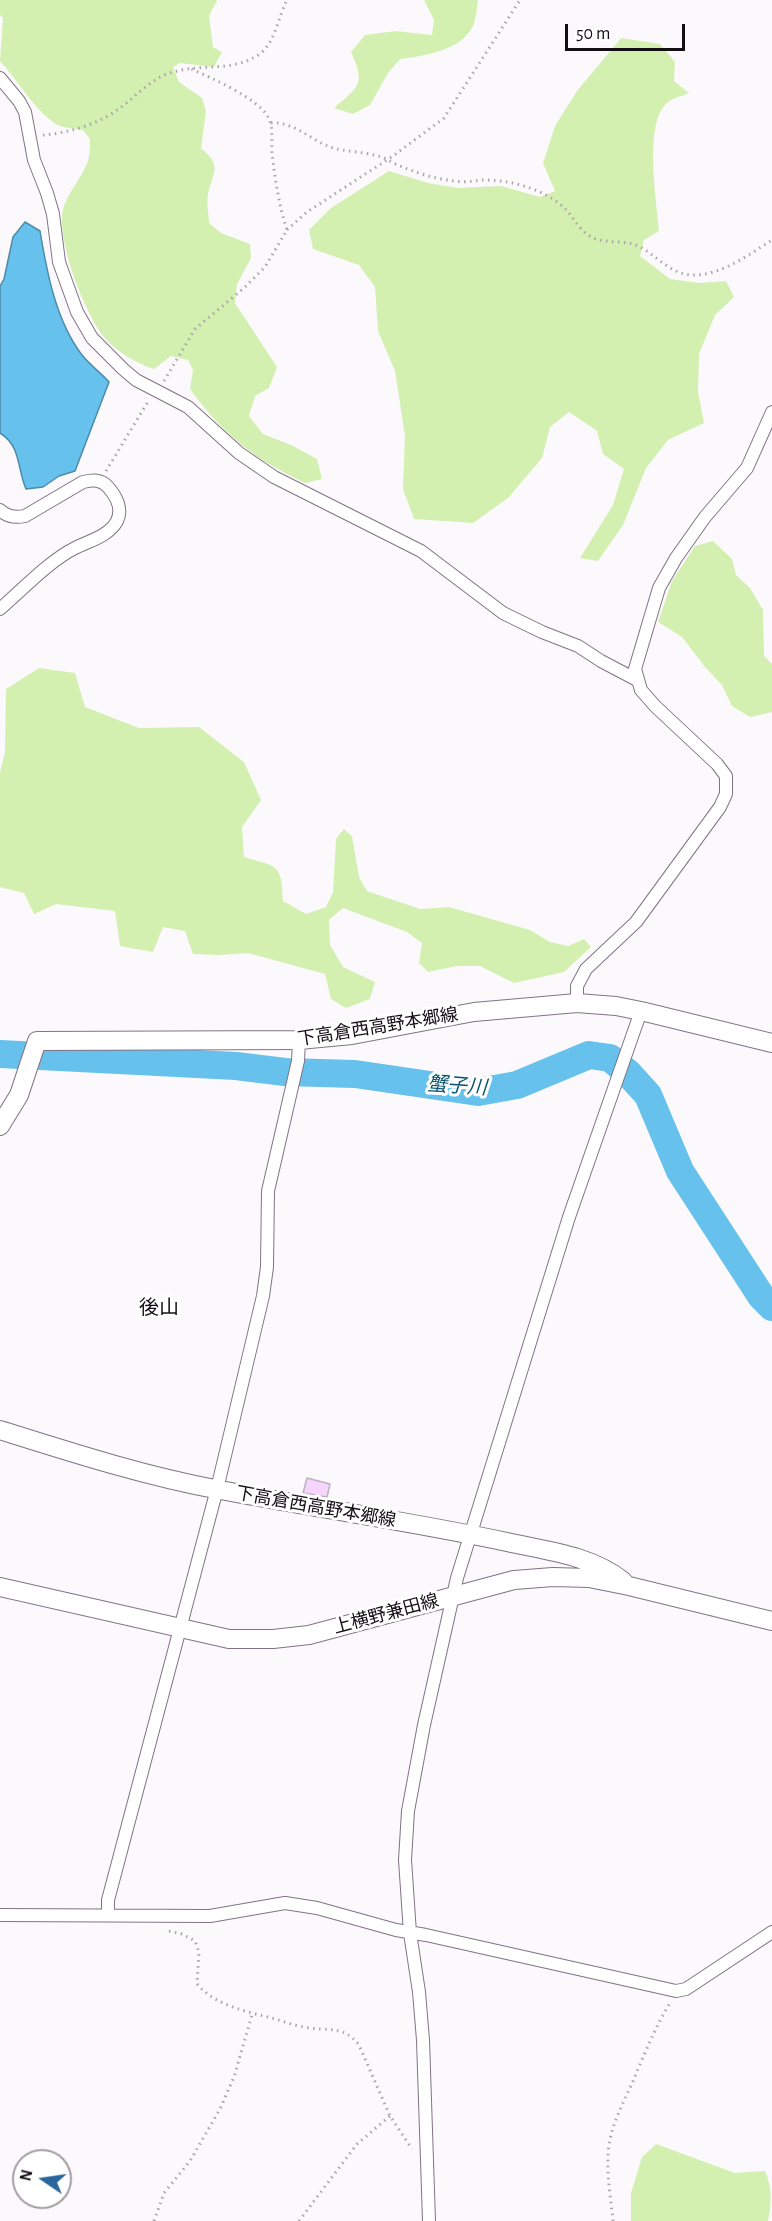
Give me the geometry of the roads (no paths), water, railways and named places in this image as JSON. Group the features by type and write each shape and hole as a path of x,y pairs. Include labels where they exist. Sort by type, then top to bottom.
{"main road":[{"name":"下高倉西高野本郷線","path":"0,1126 19,1095 37,1041 299,1040 352,1035 474,1012 542,1004 577,1003 616,1006 641,1011 772,1043"},
{"name":"下高倉西高野本郷線","path":"0,1430 137,1472 217,1489 470,1534 581,1558 611,1572 629,1586"},
{"name":"上横野兼田線","path":"0,1587 229,1639 273,1639 309,1635 514,1580 553,1577 589,1578 629,1586 772,1621"}],"street":[{"path":"0,78 19,100 25,112 34,160 53,214 58,262 81,320 92,338 123,369 136,380 188,407 239,453 274,477 421,551 503,613 578,646 637,680"},
{"path":"577,1003 577,986 586,969 636,922 720,807 726,794 726,776 717,764 641,690 635,669 659,588 676,558 705,517 747,468 772,412"},
{"path":"0,510 15,518 25,516 83,482 92,480 102,481 118,501 119,512 117,521 97,538 73,549 55,562 0,609"},
{"path":"429,2221 423,2040 419,1992 410,1933 405,1860 408,1811 424,1725 448,1623 451,1596 569,1217 641,1011"},
{"path":"108,1915 108,1900 217,1489 263,1296 267,1267 268,1191 298,1061 299,1040"},
{"path":"0,1915 210,1916 285,1903 317,1908 410,1933 676,1991 686,1989 772,1932"}],"water":[{"path":"25,222 40,231 54,296 65,327 85,359 109,382 75,471 59,476 43,487 26,489 12,444 0,433 0,286 4,279 13,237"}],"waterway":[{"name":"蟹子川","path":"0,1054 236,1066 285,1072 355,1074 478,1092 517,1085 589,1055 610,1058 628,1073 648,1095 680,1171 761,1296 772,1307"}],"district":[{"name":"後山","path":"159,1308"}]}
